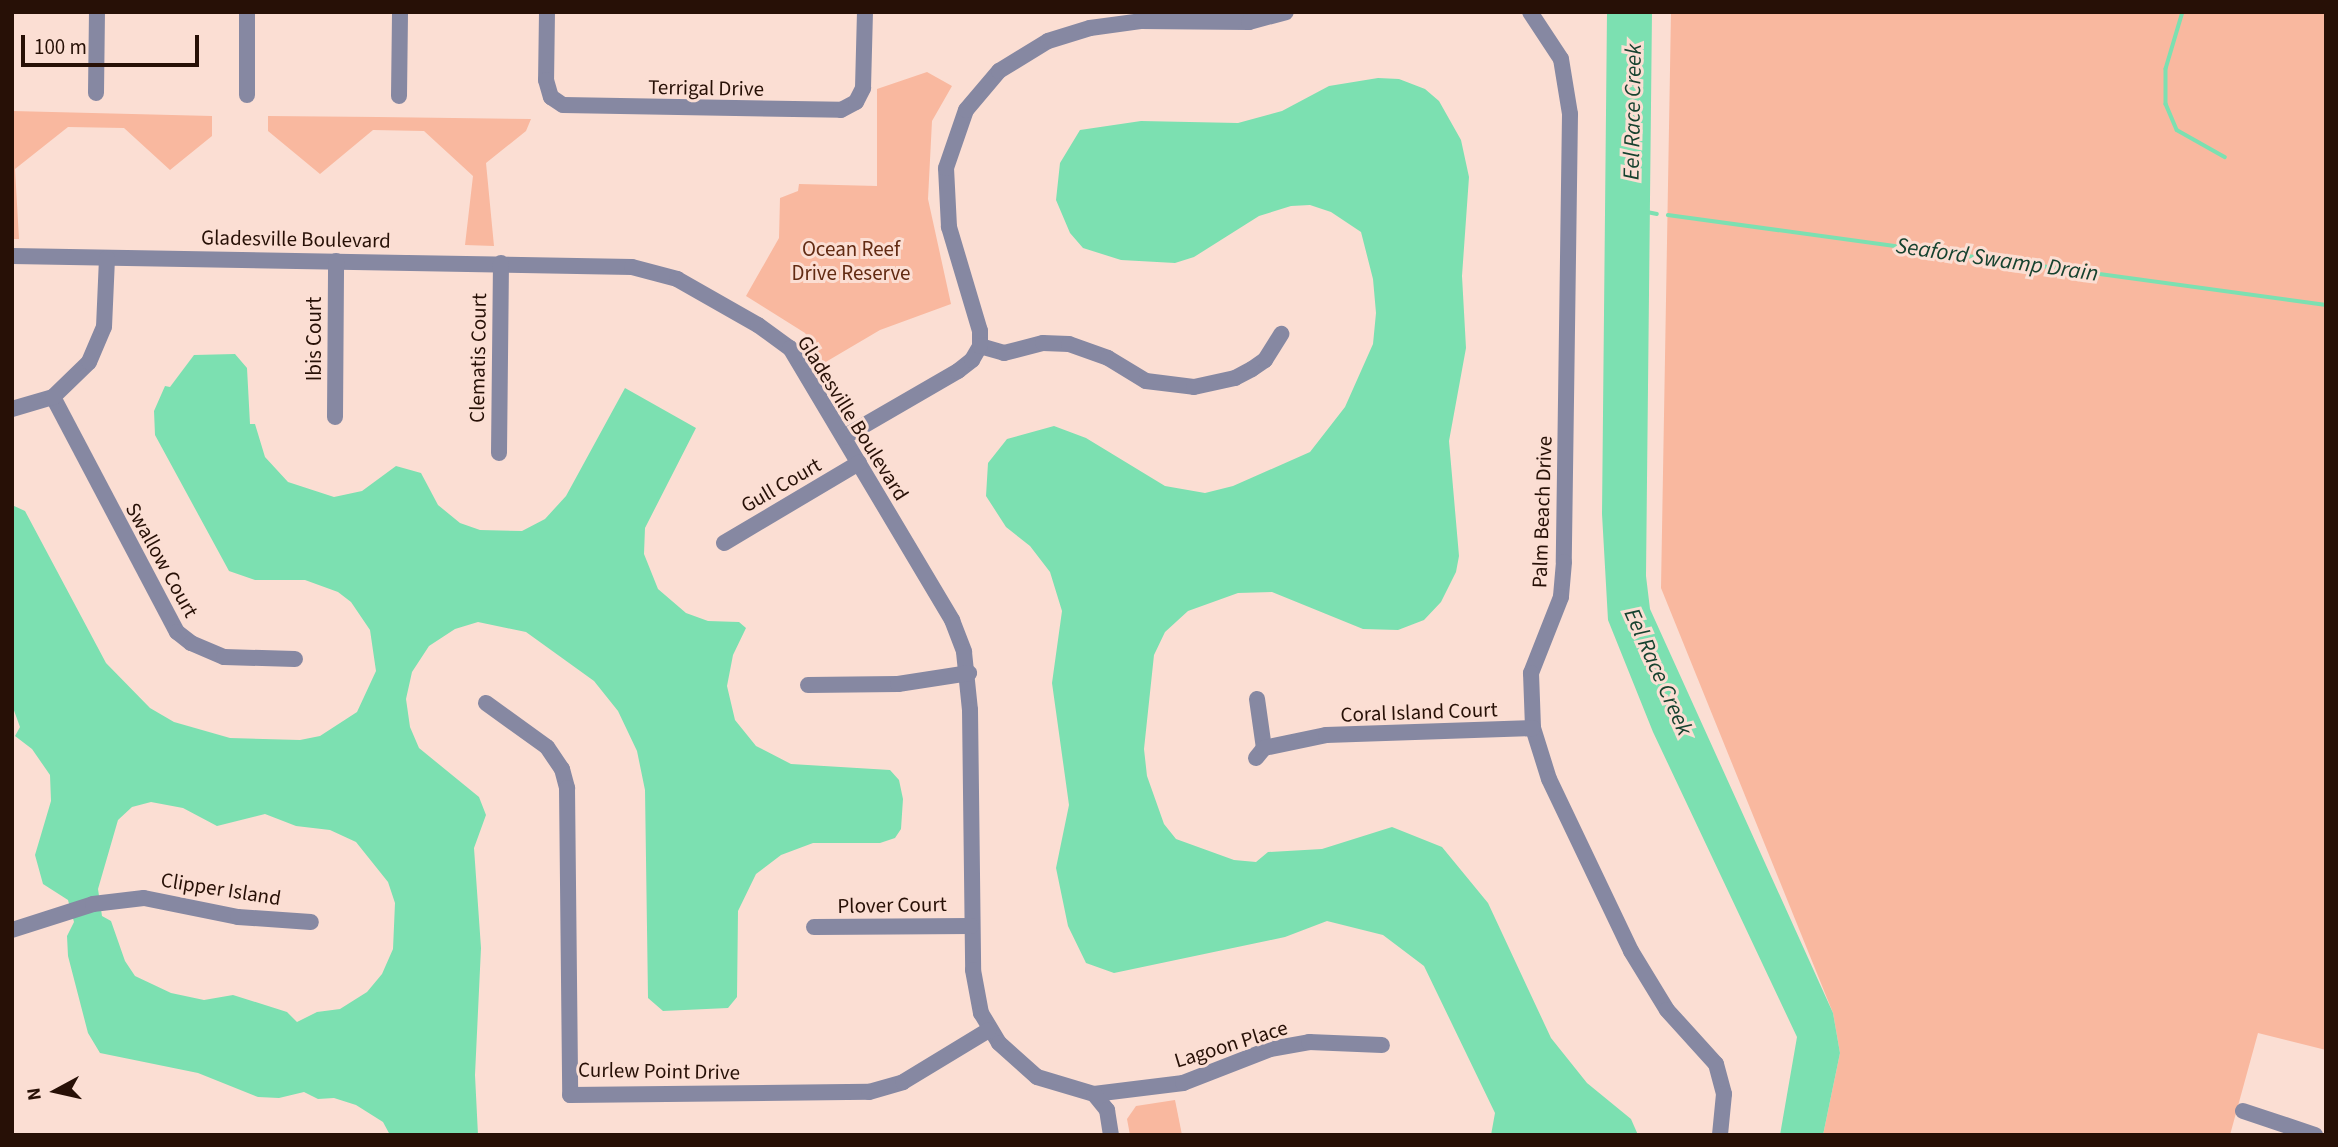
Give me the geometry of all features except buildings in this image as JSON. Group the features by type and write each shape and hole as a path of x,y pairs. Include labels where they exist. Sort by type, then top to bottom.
{"street":[{"path":"96,93 97,12"},
{"path":"247,12 247,95"},
{"path":"399,96 400,12"},
{"name":"Terrigal Drive","path":"547,12 546,80 551,97 563,105 841,110 856,102 863,88 865,12"},
{"path":"844,437 958,371 972,360 980,346 980,331 949,227 946,168 953,138 966,110 999,71 1087,20 1181,17 1249,22 1286,12"},
{"name":"Palm Beach Drive","path":"1530,12 1561,59 1570,114 1561,597 1531,673 1533,727 1549,779 1631,951 1667,1010 1716,1064 1724,1094 1720,1135"},
{"name":"Gladesville Boulevard","path":"12,257 632,267 677,279 758,324 790,348 951,620 969,673 971,926 976,996 989,1030 1010,1055 1037,1077 1094,1094"},
{"path":"12,409 53,397 79,376 98,346 105,319 107,258"},
{"name":"Ibis Court","path":"335,417 336,261"},
{"name":"Clematis Court","path":"499,453 501,263"},
{"path":"980,346 1004,353 1044,343 1069,344 1108,358 1146,381 1194,387 1235,378 1252,369 1265,360 1281,334"},
{"name":"Swallow Court","path":"53,397 177,632 191,643 224,657 295,659"},
{"name":"Gull Court","path":"724,543 859,463"},
{"path":"808,685 898,684 969,673"},
{"name":"Coral Island Court","path":"1257,699 1260,753 1326,736 1400,729 1533,727"},
{"name":"Curlew Point Drive","path":"486,703 547,747 562,769 567,788 570,1095 869,1092 903,1082 989,1030"},
{"name":"Clipper Island","path":"12,930 101,902 145,898 238,917 311,922"},
{"name":"Clipper Island","path":"12,942 44,922"},
{"name":"Plover Court","path":"814,927 971,926"},
{"name":"Lagoon Place","path":"1094,1094 1183,1083 1270,1049 1309,1042 1382,1045"},
{"path":"1094,1094 1107,1110 1111,1135"},
{"path":"2244,1111 2311,1134"}],"green space":[{"path":"1671,12 2326,12 2326,1050 2258,1033 2230,1135 1823,1135 1840,1053 1833,1013 1661,588"},
{"name":"Ocean Reef Drive Reserve","path":"927,72 952,86 932,121 928,199 951,304 880,330 824,363 805,333 746,296 779,238 780,198 798,191 799,184 877,186 877,89"},
{"path":"12,111 212,116 212,136 170,170 124,128 68,127 15,169 19,239 12,239"},
{"path":"268,116 531,119 526,131 486,163 494,246 465,245 473,176 424,131 373,130 320,174 268,131"},
{"path":"1175,1100 1182,1135 1130,1135 1127,1119 1136,1106"}],"water":[{"name":"Eel Race Creek","path":"1607,12 1652,12 1646,576 1650,609 1833,1013 1840,1053 1823,1135 1780,1135 1797,1037 1653,732 1608,620 1602,514"},
{"path":"1378,78 1399,79 1425,89 1439,101 1461,140 1469,177 1462,276 1466,348 1449,441 1459,556 1456,572 1441,602 1424,620 1398,630 1363,629 1272,592 1238,593 1188,611 1165,632 1154,655 1144,749 1147,776 1164,824 1176,839 1234,860 1256,862 1268,852 1322,849 1392,827 1442,847 1488,903 1551,1038 1587,1083 1631,1119 1638,1135 1491,1135 1495,1113 1424,966 1383,935 1327,921 1285,937 1114,973 1086,963 1068,926 1056,868 1069,805 1052,683 1062,611 1050,572 1030,546 1006,527 986,496 988,463 1007,439 1054,426 1086,438 1165,486 1205,493 1233,486 1310,452 1345,407 1373,344 1376,313 1373,279 1361,232 1331,212 1310,205 1291,206 1259,216 1194,257 1175,263 1121,260 1083,248 1070,233 1056,200 1060,163 1080,130 1141,121 1238,123 1282,111 1329,86"},
{"path":"235,354 247,368 250,424 255,424 265,457 288,482 334,497 362,491 396,466 421,473 438,505 460,523 480,530 522,531 545,519 566,496 625,388 696,428 645,528 644,554 658,589 686,613 708,621 739,622 746,628 733,655 727,686 735,720 756,746 791,764 890,770 899,780 903,799 901,829 895,838 880,843 813,843 781,855 756,874 738,911 737,997 728,1008 663,1011 648,998 645,790 637,751 618,711 594,681 526,632 478,622 455,629 429,646 412,672 406,699 410,727 419,748 479,797 486,815 474,848 481,948 475,1075 478,1135 390,1135 383,1122 356,1105 334,1098 318,1099 304,1092 279,1098 258,1097 198,1073 100,1053 88,1033 68,956 67,936 74,922 68,900 43,884 35,855 51,801 50,775 32,749 15,736 20,727 12,705 12,505 25,511 106,663 150,708 174,722 230,738 300,740 320,736 357,712 376,671 370,630 351,602 338,592 305,580 255,580 229,571 155,435 154,411 165,386 170,387 194,355","holes":["151,802 183,808 217,826 265,814 296,826 330,830 356,842 388,882 395,903 393,949 382,974 367,992 340,1009 317,1012 297,1022 287,1012 233,995 204,1000 171,993 135,976 125,961 111,921 102,916 98,889 118,820 132,807"]}],"waterway":[{"path":"2183,12 2166,69 2166,104 2177,130 2225,157"},
{"name":"Seaford Swamp Drain","path":"1647,212 1657,214"},
{"name":"Seaford Swamp Drain","path":"1668,215 2326,305"}]}
